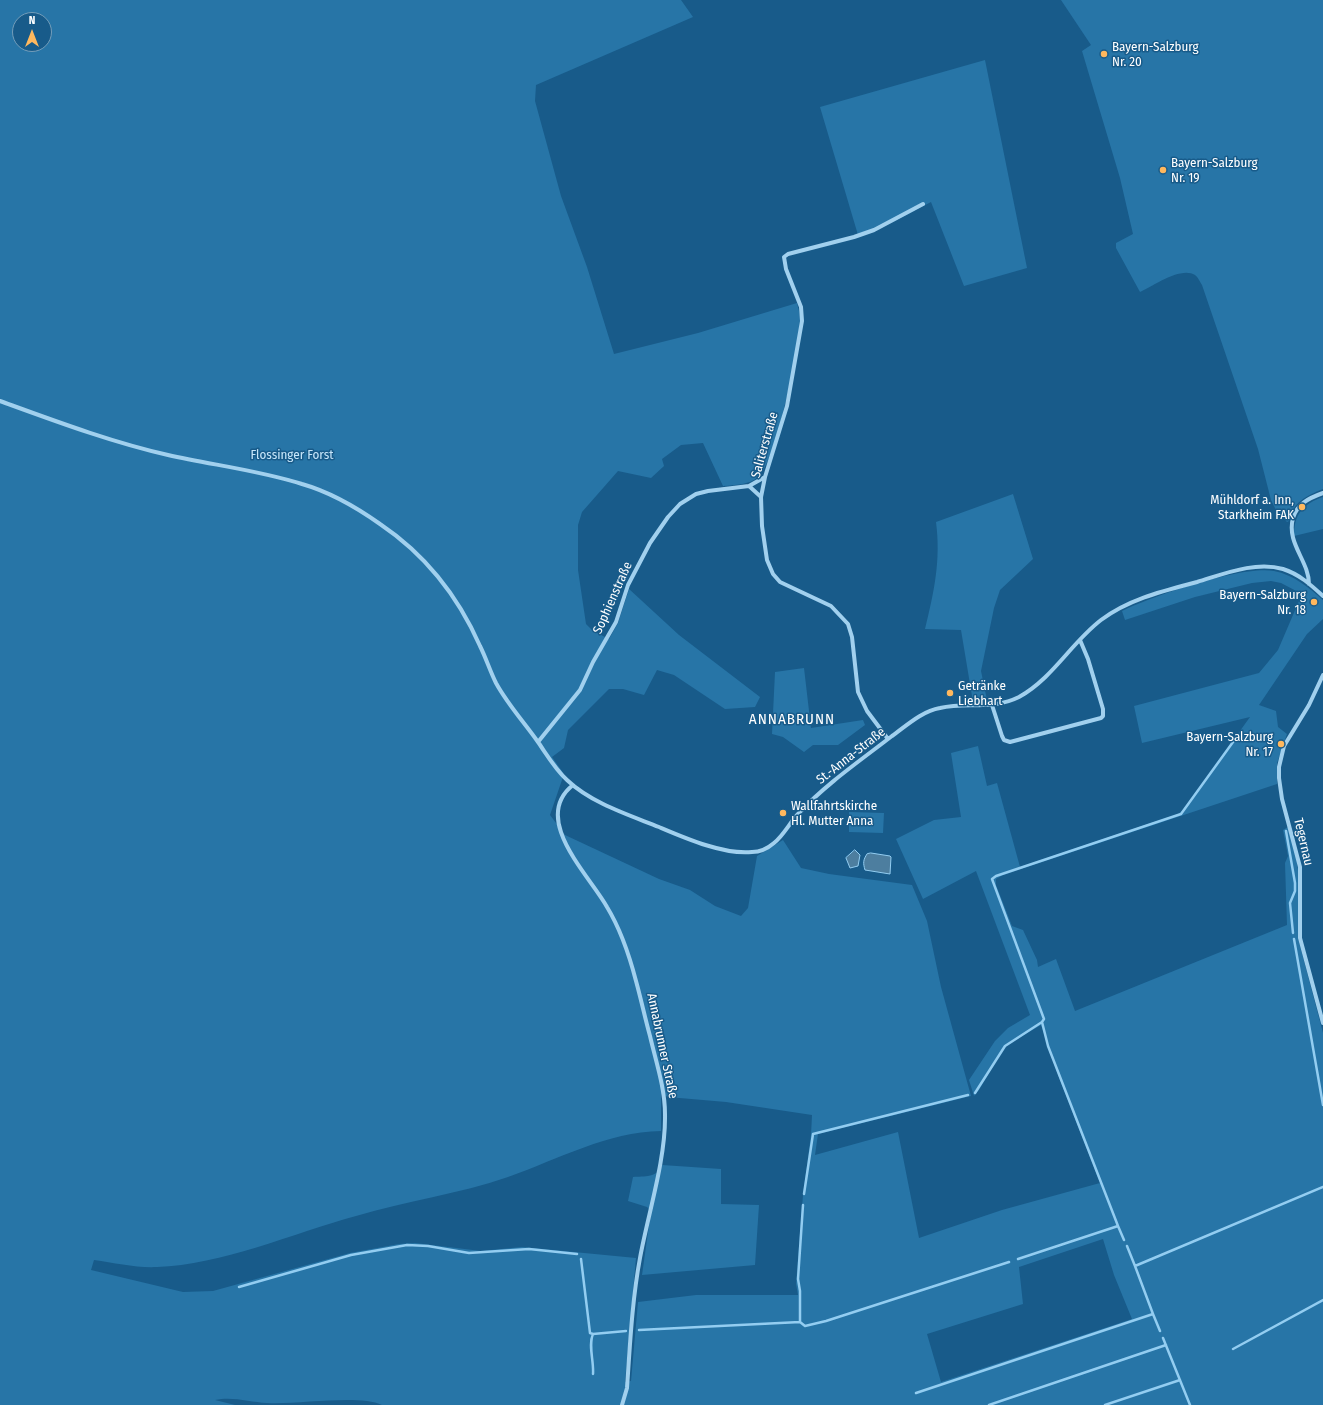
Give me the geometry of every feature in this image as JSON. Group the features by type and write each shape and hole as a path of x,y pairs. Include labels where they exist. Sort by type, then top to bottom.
{"street":[{"name":"Saliterstraße","path":"888,739 867,711 858,692 852,637 848,624 831,606 811,595 786,586 773,574 765,550 761,497 765,477 787,406 802,321 801,307 784,261 785,255 854,237 874,230 923,204"},
{"name":"St.-Anna-Straße","path":"0,401 126,444 169,455 247,470 302,484 345,502 367,515 385,527 416,553 434,570 448,588 458,603 480,644 494,679 504,696 555,767 573,785 616,810 678,835 726,850 755,852 765,849 776,842 799,813 828,786 917,718 939,708 992,705 1012,700 1038,684 1097,623 1115,610 1135,601 1233,571 1256,567 1283,569 1297,575 1309,584"},
{"name":"Sophienstraße","path":"538,742 580,690 593,662 616,622 628,585 650,543 668,517 680,504 696,494 749,486 765,477"},
{"path":"749,486 761,497"},
{"path":"1323,493 1303,502 1296,510 1292,520 1292,538 1308,574 1309,584 1323,596"},
{"path":"992,705 1002,736 1004,740 1010,742 1101,718 1103,716 1103,709 1088,659 1080,640"},
{"name":"Tegernau","path":"1323,675 1308,705 1284,746 1279,766 1279,778 1282,799 1300,867 1300,938 1323,1023"},
{"name":"Annabrunner Straße","path":"573,785 566,791 559,805 559,828 567,847 606,905 625,941 637,982 664,1098 665,1133 640,1260 628,1388 622,1405"}],"green space":[{"name":"Flossinger Forst","path":"0,0 681,0 693,17 536,85 535,101 561,196 587,267 614,354 698,333 797,303 800,318 796,351 786,402 779,427 765,467 758,477 750,482 723,486 703,443 681,445 662,459 664,466 651,478 618,471 582,512 578,525 578,570 586,624 593,631 609,639 618,623 629,589 679,635 760,697 755,707 725,709 674,675 657,670 644,695 623,689 609,689 568,730 564,748 552,757 564,774 550,815 565,835 659,879 690,890 715,906 741,916 748,908 757,856 783,840 801,868 829,874 912,885 927,921 941,987 971,1096 818,1134 815,1155 898,1132 919,1238 1002,1210 1100,1183 1058,1075 1041,1025 1005,1046 974,1096 969,1080 995,1041 1008,1028 1030,1015 976,871 923,899 896,839 934,820 961,817 951,753 978,746 987,786 997,783 1020,867 1178,814 1183,810 1250,717 1142,743 1134,706 1259,673 1278,650 1302,594 1281,583 1271,581 1252,583 1195,597 1125,620 1122,611 1175,590 1198,583 1220,577 1260,570 1274,571 1288,575 1306,586 1323,600 1323,619 1307,634 1259,705 1276,711 1278,727 1287,734 1277,763 1277,784 1003,875 996,879 996,885 1012,926 1023,930 1037,960 1038,967 1056,959 1075,1011 1287,925 1285,863 1288,856 1283,830 1288,827 1297,860 1299,881 1298,938 1323,1033 1323,1405 382,1405 358,1400 267,1403 228,1399 215,1400 235,1405 0,1405","holes":["661,1094 668,1097 726,1102 812,1115 811,1135 803,1195 796,1284 798,1295 696,1295 638,1302 631,1381 625,1382 636,1258 522,1247 481,1251 415,1243 399,1244 350,1253 213,1291 183,1292 91,1270 94,1260 149,1267 181,1265 206,1261 375,1211 489,1183 602,1141 621,1136 661,1131","1103,1239 1114,1275 1132,1319 941,1382 927,1334 1023,1304 1019,1267"]},
{"path":"1061,0 1323,0 1323,489 1301,500 1297,504 1289,521 1287,522 1276,510 1271,500 1258,449 1199,280 1195,275 1182,273 1167,278 1140,292 1116,248 1116,243 1133,234 1120,178 1082,51 1091,45"},
{"path":"985,60 1027,268 964,286 931,202 891,223 858,235 820,107"},
{"path":"1013,494 1033,559 1000,590 994,608 981,671 987,700 973,702 961,630 925,629 936,576 938,550 936,522"},
{"path":"1323,497 1323,529 1294,536 1294,528 1301,511 1310,503"},
{"path":"804,668 811,728 863,720 865,725 838,745 813,745 804,752 783,737 772,734 775,672"},
{"path":"849,812 884,813 883,833 849,832"},
{"path":"662,1165 721,1169 721,1204 759,1205 755,1265 642,1275 651,1211 647,1207 628,1201 633,1177 650,1176 657,1172"}],"shaded area":[{"path":"855,850 860,855 858,866 850,868 846,858"},
{"path":"871,853 891,857 890,874 865,870 865,858 867,854"}],"waterway":[{"path":"1118,1226 1048,1046 1042,1022 1044,1019 992,879 996,876 1181,814 1233,742"},
{"path":"1286,831 1295,883 1295,891 1290,903 1293,933"},
{"path":"1294,939 1323,1105"},
{"path":"975,1093 1005,1046 1042,1022"},
{"path":"804,1194 813,1134 968,1095"},
{"path":"1127,1246 1135,1266 1323,1187"},
{"path":"800,1322 800,1291 798,1279 803,1205"},
{"path":"1018,1259 1118,1226 1124,1240"},
{"path":"239,1287 351,1255 407,1245 428,1246 469,1253 529,1249 577,1254"},
{"path":"581,1259 590,1333 626,1331"},
{"path":"639,1330 800,1322 805,1326 826,1321 1009,1262"},
{"path":"1135,1266 1153,1314"},
{"path":"1233,1349 1323,1300"},
{"path":"916,1393 1153,1314 1160,1331"},
{"path":"593,1334 591,1348 593,1374"},
{"path":"1163,1338 1190,1405"},
{"path":"989,1405 1166,1345"},
{"path":"1105,1405 1180,1380"}],"place":[{"name":"Bayern-Salzburg Nr. 20","path":"1104,54"},
{"name":"Bayern-Salzburg Nr. 19","path":"1163,170"},
{"name":"Mühldorf a. Inn, Starkheim FAK","path":"1302,507"},
{"name":"Bayern-Salzburg Nr. 18","path":"1314,602"},
{"name":"Getränke Liebhart","path":"950,693"},
{"name":"Bayern-Salzburg Nr. 17","path":"1281,744"},
{"name":"Wallfahrtskirche Hl. Mutter Anna","path":"783,813"}],"district":[{"name":"ANNABRUNN","path":"792,720"}]}
